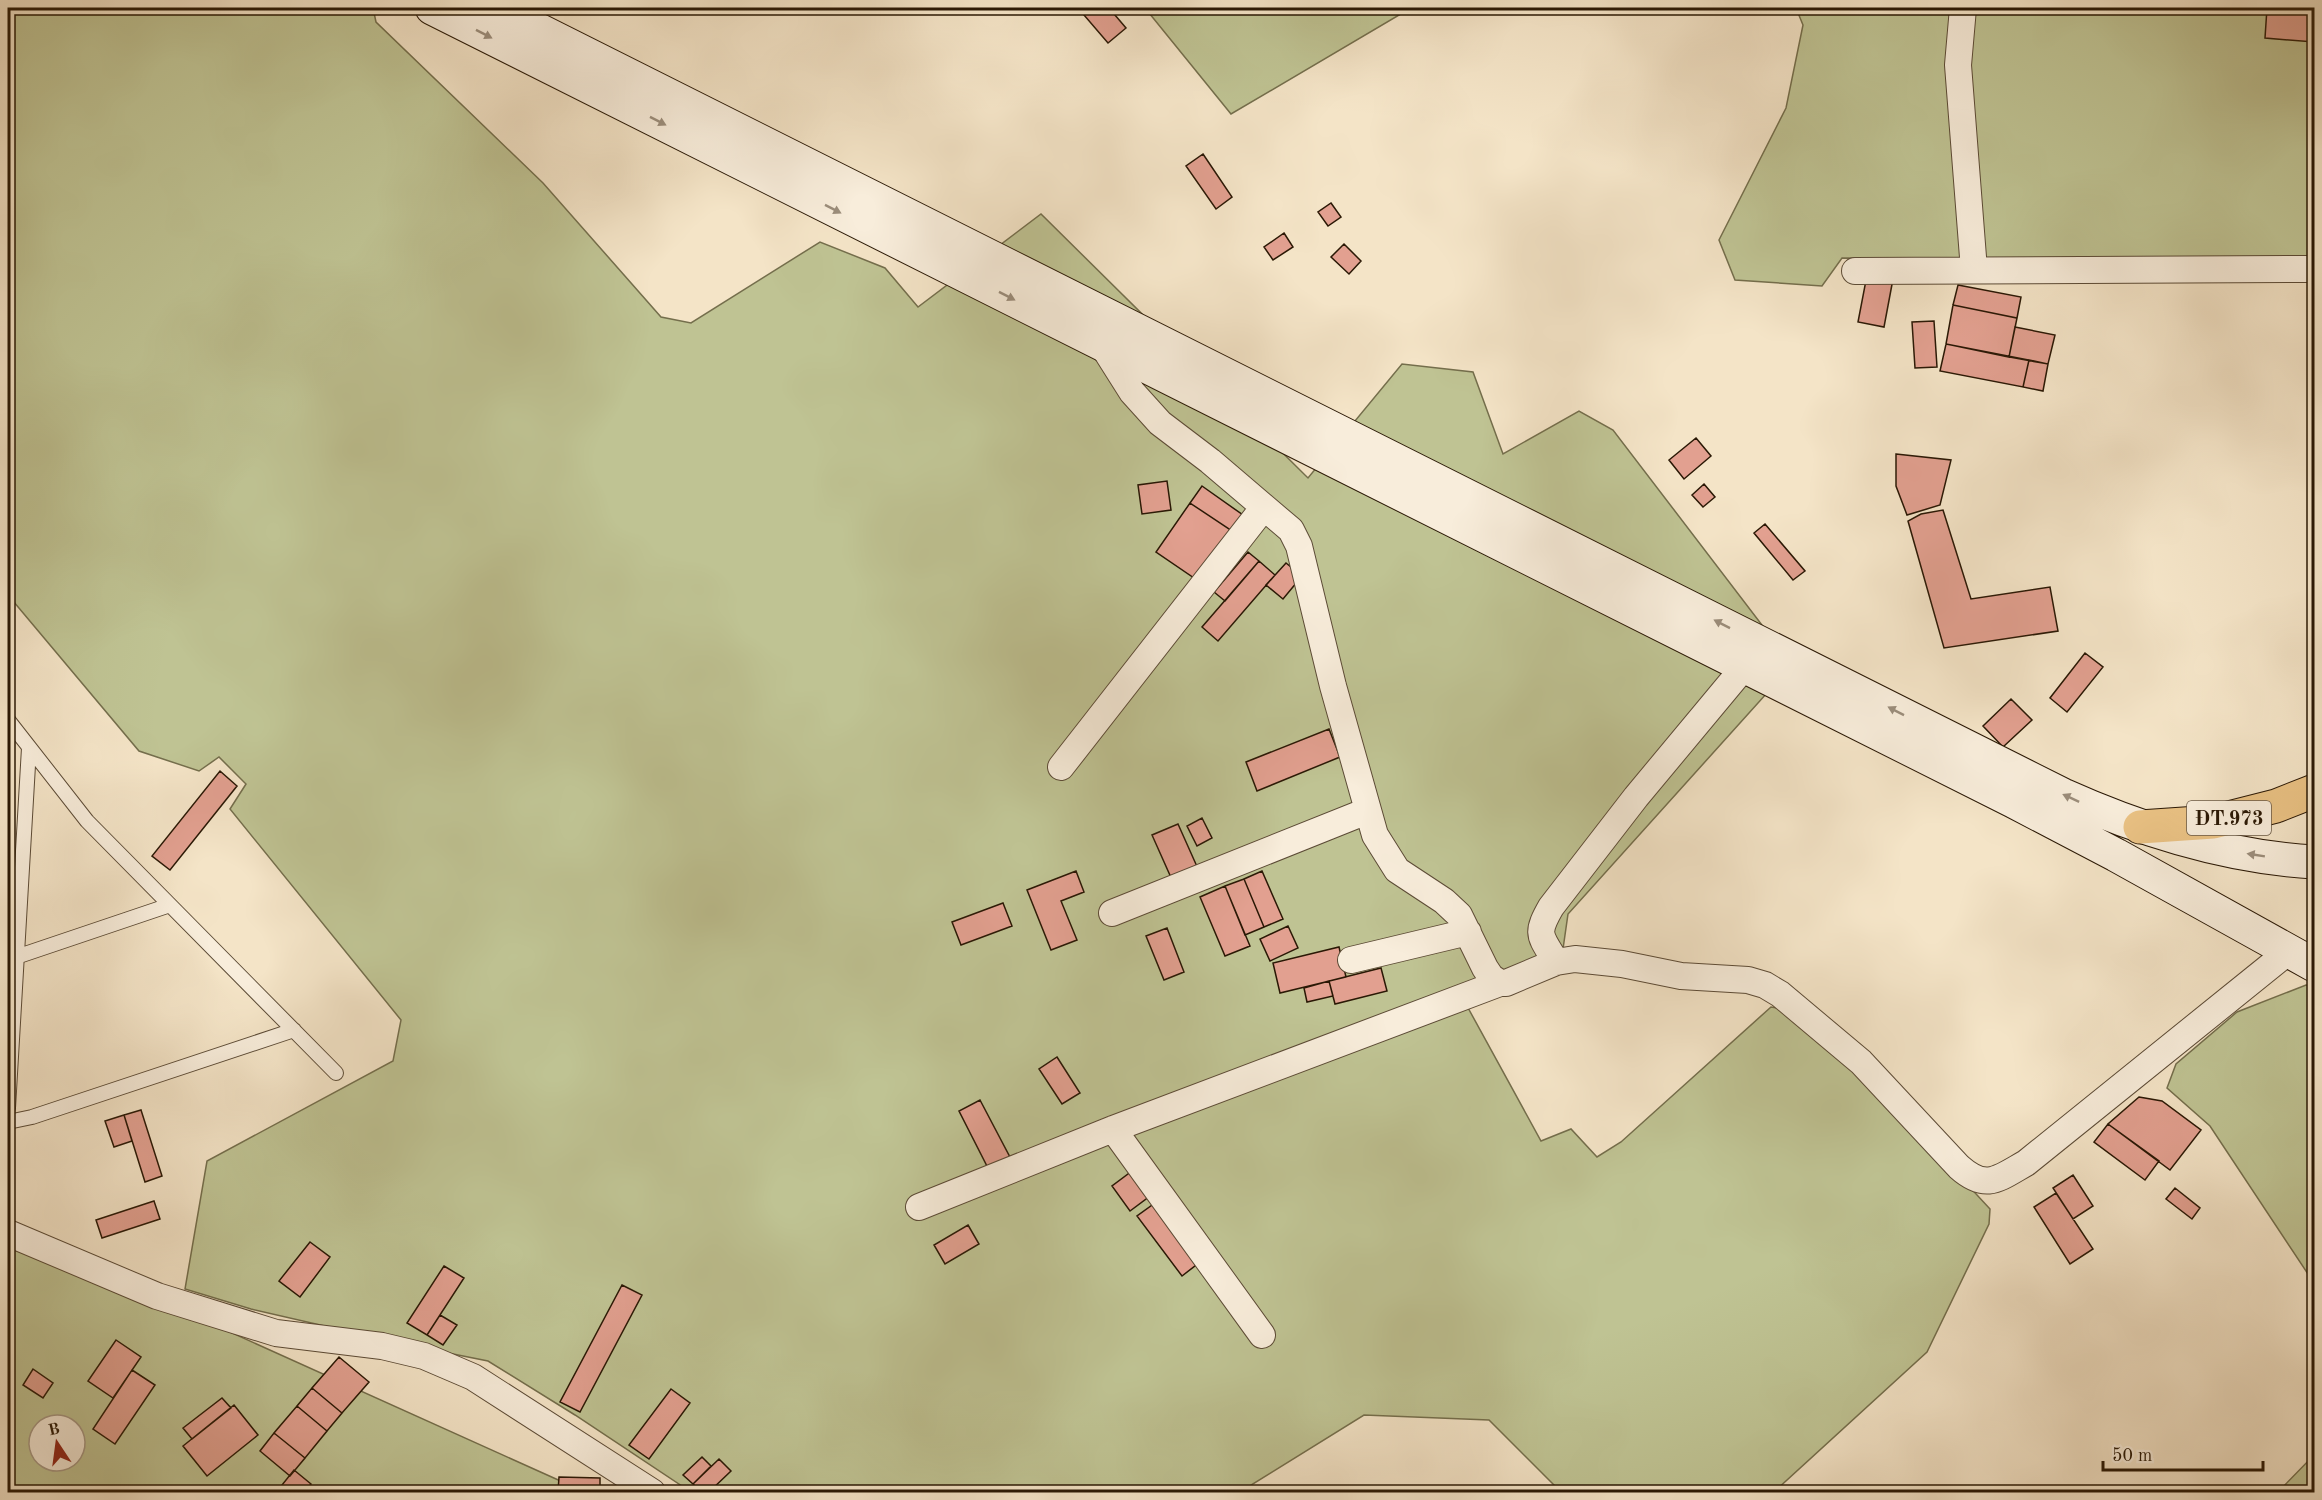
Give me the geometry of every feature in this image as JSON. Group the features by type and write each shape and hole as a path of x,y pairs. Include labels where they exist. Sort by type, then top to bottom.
{"main road":[{"path":"432,8 2013,801 2302,958"},
{"path":"495,8 2063,795 2140,827 2220,849 2314,862"},
{"name":"ĐT.973","path":"2140,827 2213,822 2276,806 2314,791"}],"street":[{"path":"1963,8 1958,65 1974,270"},
{"path":"1856,271 2314,269"},
{"path":"1101,343 1132,392 1160,423 1210,461 1291,530 1299,546 1333,686 1375,835 1384,853 1397,870 1444,901 1459,915 1485,968 1491,977 1500,983"},
{"path":"1061,767 1264,507"},
{"path":"1556,962 1543,939 1540,926 1551,907 1636,797 1745,666"},
{"path":"1112,913 1367,811"},
{"path":"1351,960 1468,932"},
{"path":"920,1207 1113,1129 1500,983 1506,983 1556,962 1575,959 1596,960 1681,976 1748,980 1780,994 1861,1062 1959,1167 1971,1178 1982,1182 2002,1176 2026,1163 2302,958"},
{"path":"1113,1129 1262,1335"},
{"path":"8,1233 157,1296 276,1333 382,1346 424,1356 473,1377 652,1492"}],"lane":[{"path":"8,720 87,821 336,1073"},
{"path":"8,1108 29,748"},
{"path":"16,957 170,905"},
{"path":"8,1122 32,1117 294,1030"}],"green space":[{"path":"8,8 373,8 376,22 543,183 661,317 691,323 820,242 885,268 918,307 1041,214 1308,478 1402,364 1473,372 1503,454 1579,411 1613,430 1765,629 1767,693 1568,914 1560,970 1467,1006 1541,1141 1571,1129 1597,1157 1621,1142 1771,1007 1788,1010 1889,1100 1990,1209 1989,1224 1927,1352 1774,1492 1561,1492 1489,1420 1364,1415 1240,1492 691,1492 575,1415 488,1361 251,1309 185,1289 207,1161 393,1061 401,1020 230,809 246,784 219,757 199,771 139,751 8,595"},
{"path":"1145,8 1411,8 1231,114"},
{"path":"1796,8 2314,8 2314,260 1842,258 1822,286 1735,280 1719,240 1786,108 1803,25"},
{"path":"2306,985 2314,987 2314,1323 2308,1274 2210,1126 2167,1088 2176,1064 2237,1012"},
{"path":"8,1232 585,1492 8,1492"},
{"path":"2314,1455 2314,1492 2278,1492"}],"building":[{"path":"1078,8 1109,8 1126,28 1108,43"},
{"path":"2267,8 2314,11 2314,42 2265,38"},
{"path":"1203,154 1232,197 1216,209 1186,166"},
{"path":"1331,203 1341,217 1328,226 1318,212"},
{"path":"1284,233 1293,247 1273,260 1264,247"},
{"path":"1344,244 1361,261 1349,274 1331,257"},
{"path":"1867,275 1893,279 1884,327 1858,322"},
{"path":"1958,285 2021,297 2017,318 1953,305"},
{"path":"1953,305 2017,318 2009,357 1946,344"},
{"path":"1934,321 1937,367 1915,368 1912,322"},
{"path":"2015,327 2055,335 2048,364 2009,357"},
{"path":"1946,344 2029,360 2023,387 1940,371"},
{"path":"2029,360 2048,364 2043,391 2023,387"},
{"path":"1696,438 1711,456 1684,479 1669,460"},
{"path":"1896,454 1951,460 1940,505 1907,515 1896,486"},
{"path":"1167,481 1171,510 1142,514 1138,485"},
{"path":"1704,484 1715,497 1703,507 1692,495"},
{"path":"1202,486 1243,515 1232,531 1190,503"},
{"path":"1190,503 1232,531 1197,580 1156,552"},
{"path":"1943,510 1971,599 2050,587 2058,631 1944,648 1908,521 1921,514"},
{"path":"1765,524 1805,571 1793,580 1754,533"},
{"path":"1248,552 1259,561 1225,601 1214,592"},
{"path":"1259,561 1275,575 1218,641 1202,627"},
{"path":"1286,563 1302,576 1283,599 1266,585"},
{"path":"2085,653 2103,667 2067,712 2050,698"},
{"path":"2011,699 2032,720 2003,747 1983,726"},
{"path":"1329,729 1340,757 1257,791 1246,762"},
{"path":"220,771 237,786 170,870 152,856"},
{"path":"1202,818 1212,838 1197,846 1187,826"},
{"path":"1178,824 1199,871 1173,882 1152,835"},
{"path":"1076,871 1084,892 1061,901 1077,940 1051,950 1027,890"},
{"path":"1262,871 1283,919 1264,927 1244,879"},
{"path":"1244,879 1264,927 1245,935 1225,886"},
{"path":"1225,886 1250,946 1225,956 1200,897"},
{"path":"1003,903 1012,926 961,945 952,922"},
{"path":"1288,926 1298,948 1270,961 1260,939"},
{"path":"1167,928 1184,972 1164,980 1146,936"},
{"path":"1339,947 1346,977 1280,993 1273,963"},
{"path":"1381,968 1387,991 1335,1004 1329,981"},
{"path":"1329,981 1333,996 1307,1002 1304,988"},
{"path":"1057,1057 1080,1093 1062,1104 1039,1069"},
{"path":"2139,1097 2162,1101 2201,1130 2170,1170 2108,1124"},
{"path":"980,1100 1012,1161 990,1172 959,1111"},
{"path":"141,1110 162,1176 145,1182 124,1115"},
{"path":"124,1115 132,1141 114,1147 105,1121"},
{"path":"2108,1124 2159,1161 2145,1180 2094,1142"},
{"path":"1132,1171 1150,1196 1130,1211 1112,1186"},
{"path":"2073,1175 2093,1206 2073,1219 2053,1188"},
{"path":"2175,1188 2200,1208 2192,1219 2166,1199"},
{"path":"2056,1193 2093,1249 2070,1264 2034,1207"},
{"path":"154,1201 160,1219 102,1238 96,1220"},
{"path":"1155,1203 1200,1262 1182,1276 1137,1216"},
{"path":"968,1225 979,1244 945,1264 934,1245"},
{"path":"310,1242 330,1257 300,1297 279,1281"},
{"path":"444,1266 464,1278 427,1335 407,1323"},
{"path":"622,1285 642,1295 580,1412 560,1402"},
{"path":"440,1315 457,1325 443,1345 427,1335"},
{"path":"116,1340 141,1357 113,1398 88,1381"},
{"path":"339,1357 369,1382 342,1413 312,1388"},
{"path":"33,1369 53,1383 43,1398 23,1385"},
{"path":"132,1370 155,1385 115,1444 93,1429"},
{"path":"312,1388 342,1413 327,1431 297,1406"},
{"path":"671,1389 690,1403 649,1459 629,1445"},
{"path":"222,1398 231,1408 192,1439 183,1428"},
{"path":"234,1405 258,1435 207,1476 183,1446"},
{"path":"297,1406 327,1431 305,1458 274,1433"},
{"path":"274,1433 305,1458 290,1476 260,1451"},
{"path":"702,1457 711,1466 693,1484 683,1475"},
{"path":"719,1459 731,1471 709,1492 702,1492 693,1484"},
{"path":"294,1470 311,1484 303,1492 278,1490"},
{"path":"559,1477 600,1478 600,1492 558,1492"}]}
